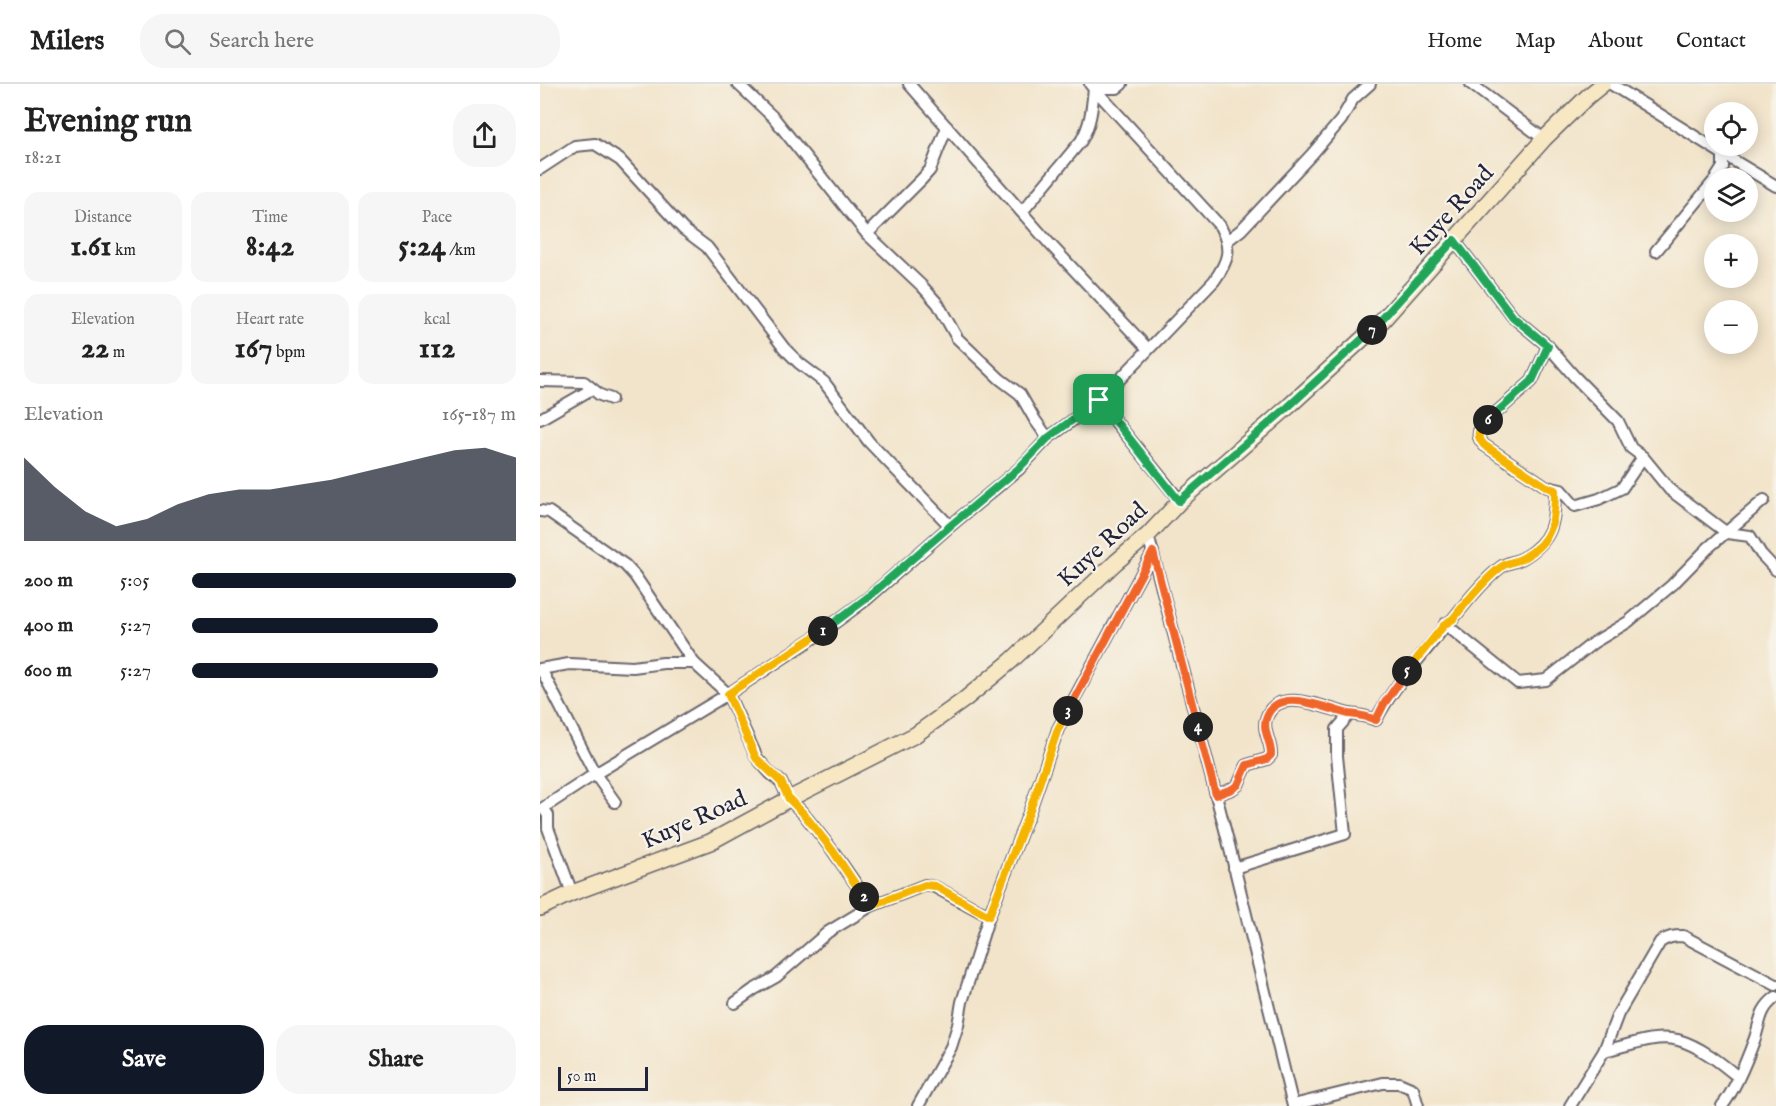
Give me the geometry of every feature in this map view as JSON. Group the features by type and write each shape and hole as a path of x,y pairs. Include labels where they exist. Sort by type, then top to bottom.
{"street":[{"path":"738,84 774,118 867,234 938,304 957,338 1000,379 1020,394 1048,438"},
{"path":"909,84 1022,212 1148,349"},
{"path":"1092,86 1117,88 1122,84"},
{"path":"1228,240 1241,230 1313,153 1341,120 1353,99 1370,84"},
{"path":"1470,84 1544,139"},
{"name":"Kuye Road","path":"540,908 572,893 710,842 915,735 964,700 1011,661 1148,535 1179,501 1288,407 1383,320 1544,139 1603,84"},
{"path":"1611,84 1704,142"},
{"path":"1022,212 1081,141 1088,129 1092,86"},
{"path":"572,893 548,828 548,815 541,806 728,694 815,637 867,598 1018,469 1048,438 1099,400 1223,269 1228,255 1228,240 1220,226 1092,86"},
{"path":"867,234 930,170 947,127"},
{"path":"540,169 575,146 595,144 620,160 683,229 707,247 784,348 824,382 869,442 950,526"},
{"path":"1726,156 1776,186"},
{"path":"1656,251 1704,193"},
{"path":"1454,240 1513,317 1548,346 1618,421 1631,448 1643,458 1670,490 1728,532 1750,536 1761,554 1776,570"},
{"path":"1548,346 1532,381 1481,426 1478,434 1484,445 1547,487 1561,490 1575,506 1599,499 1622,488 1643,458"},
{"path":"540,381 584,382 611,399"},
{"path":"540,418 592,389"},
{"path":"1099,400 1179,501"},
{"path":"1216,795 1238,785 1247,765 1267,759 1271,755 1272,749 1264,726 1266,716 1272,708 1281,703 1302,701 1350,714 1360,714 1376,720 1404,675 1445,624 1453,619 1503,566 1526,556 1542,541 1552,528 1555,518 1555,490"},
{"path":"1445,624 1518,683 1546,680 1593,644 1628,622 1672,585 1710,547 1764,500"},
{"path":"540,512 549,512 625,565 694,663 728,694 756,758 781,782 789,799 833,851 871,906"},
{"path":"1148,535 1216,795 1293,1105 1383,1083 1399,1083 1413,1089 1418,1106"},
{"path":"918,1106 951,1047 962,1002 989,916 1058,729 1153,552"},
{"path":"615,802 595,774 541,669 569,664 633,667 663,663 694,663"},
{"path":"1234,868 1345,834 1337,756 1338,729 1350,714"},
{"path":"735,1003 776,976 828,932 871,906 925,885 935,886 989,916"},
{"path":"1570,1106 1605,1051 1618,1014 1660,942 1671,936 1683,936 1776,985"},
{"path":"1722,1106 1729,1097 1755,1036 1762,1012 1767,1004 1776,997"},
{"path":"1605,1051 1646,1041 1678,1040 1720,1063 1737,1077"}],"route":[{"path":"1454,240 1513,317 1548,346 1532,381 1481,426 1478,434 1484,445 1555,490 1555,518 1552,528 1542,541 1526,556 1508,563 1497,571 1453,619 1445,624 1404,675 1376,720 1360,714 1350,714 1302,701 1281,703 1272,708 1266,716 1264,726 1272,749 1271,755 1267,759 1247,765 1243,769 1238,785 1216,795 1153,552 1058,729 989,916 935,886 925,885 871,906 833,851 789,799 781,782 756,758 728,694 815,637 867,598 1018,469 1048,438 1099,400 1179,501 1288,407 1383,320 1454,240"}]}
